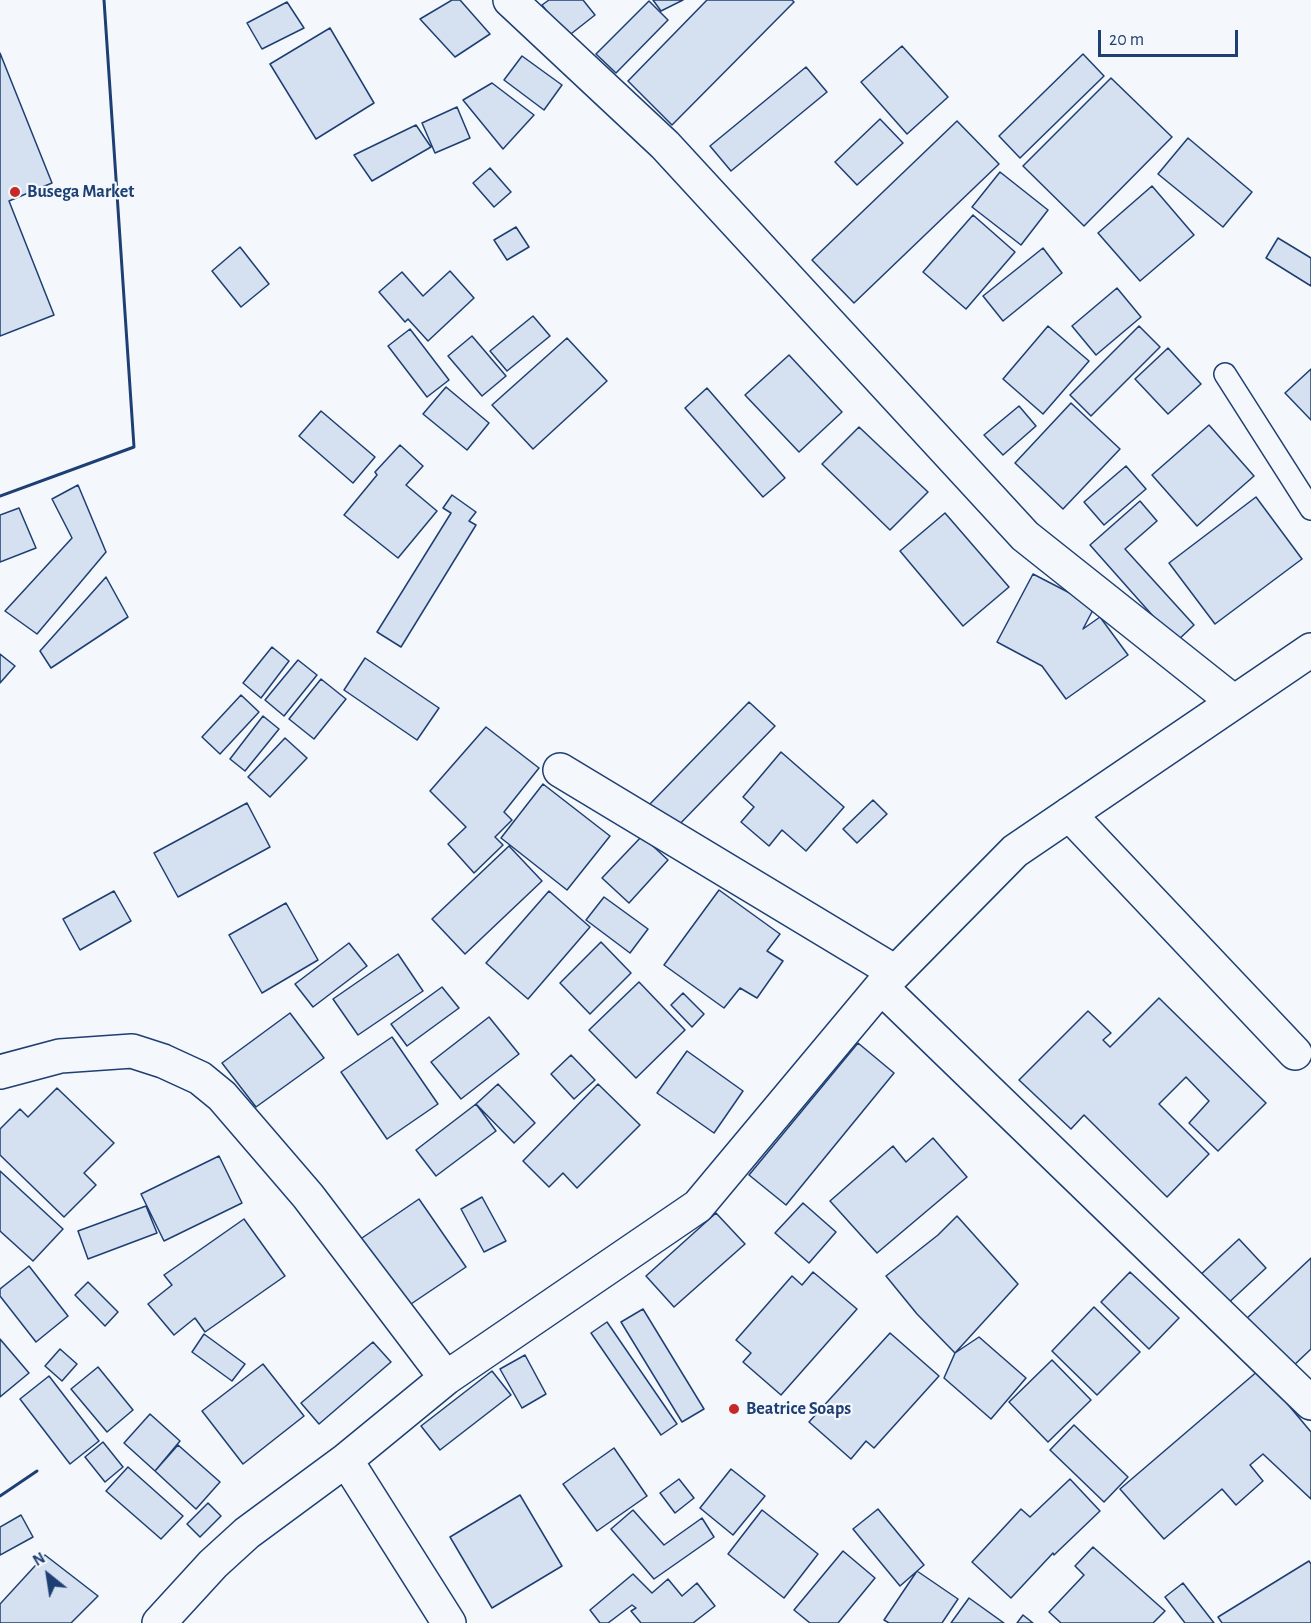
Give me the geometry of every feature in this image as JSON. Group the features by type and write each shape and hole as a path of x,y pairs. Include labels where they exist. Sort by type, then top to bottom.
{"street":[{"path":"510,0 665,145 1025,536 1234,702"},
{"path":"159,1623 213,1564 239,1541 346,1460 446,1378 698,1206 888,980 1015,851 1311,650"},
{"path":"560,770 888,980 1311,1403"},
{"path":"1069,814 1295,1053"},
{"path":"0,1072 60,1056 132,1051 163,1061 200,1078 222,1096 308,1196 446,1378"},
{"path":"346,1460 449,1623"}],"lane":[{"path":"1225,374 1311,509"}],"building":[{"path":"452,0 460,0 490,34 455,57 420,19"},
{"path":"549,0 583,0 595,15 567,37 542,5"},
{"path":"653,0 683,0 661,11"},
{"path":"707,0 792,0 794,2 672,125 628,81"},
{"path":"649,1 668,20 616,73 596,54"},
{"path":"287,2 304,28 262,49 247,23"},
{"path":"330,28 374,103 316,139 270,64"},
{"path":"902,46 948,97 907,134 861,82"},
{"name":"Busega Market","path":"0,53 52,183 9,201 54,315 0,336"},
{"path":"1083,54 1104,76 1020,158 999,136"},
{"path":"522,56 562,85 544,110 504,80"},
{"path":"806,67 827,92 731,171 710,146"},
{"path":"1111,78 1172,137 1084,226 1023,166"},
{"path":"492,83 534,115 503,149 463,100"},
{"path":"457,107 470,138 435,153 422,123"},
{"path":"880,119 903,143 857,185 835,162"},
{"path":"957,121 999,164 854,303 812,260"},
{"path":"416,125 431,147 372,181 354,155"},
{"path":"1188,138 1252,192 1223,227 1158,174"},
{"path":"490,168 511,192 494,207 473,183"},
{"path":"1000,172 1048,210 1021,245 972,207"},
{"path":"1152,186 1194,235 1140,281 1098,233"},
{"path":"973,215 1015,252 966,309 923,272"},
{"path":"516,227 529,247 507,260 494,240"},
{"path":"1278,238 1311,258 1311,286 1266,258"},
{"path":"240,247 269,284 241,307 212,271"},
{"path":"1043,248 1062,273 1003,321 983,296"},
{"path":"450,271 474,298 428,341 408,319 405,322 379,292 402,272 423,296"},
{"path":"1117,288 1141,317 1096,355 1072,326"},
{"path":"533,316 550,336 507,371 490,351"},
{"path":"1048,326 1089,361 1043,414 1003,379"},
{"path":"1139,326 1160,347 1091,416 1070,395"},
{"path":"410,329 449,380 427,397 388,346"},
{"path":"472,336 506,376 482,396 448,356"},
{"path":"567,338 607,381 533,449 492,405"},
{"path":"1168,348 1201,384 1168,414 1135,379"},
{"path":"789,355 842,412 799,452 745,395"},
{"path":"1311,369 1311,420 1285,393"},
{"path":"446,387 489,423 467,450 423,414"},
{"path":"707,388 785,478 763,497 685,408"},
{"path":"1071,403 1120,449 1063,509 1015,463"},
{"path":"1019,406 1036,426 1003,455 984,435"},
{"path":"321,411 375,457 353,483 299,436"},
{"path":"1209,425 1254,476 1197,526 1152,475"},
{"path":"859,427 928,492 890,530 822,464"},
{"path":"400,445 423,466 406,485 437,511 398,558 344,515 377,475 375,472"},
{"path":"1126,466 1146,489 1104,525 1084,502"},
{"path":"78,485 106,552 37,634 5,611 72,538 52,499"},
{"path":"452,495 476,512 469,521 476,525 401,647 377,632 451,513 443,508"},
{"path":"1256,497 1302,559 1215,624 1169,563"},
{"path":"1140,501 1157,521 1125,549 1194,625 1176,642 1090,545"},
{"path":"19,508 36,548 0,562 0,515"},
{"path":"945,513 1009,587 963,626 900,551"},
{"path":"1033,574 1095,606 1083,629 1100,617 1128,655 1066,699 1042,666 997,642"},
{"path":"106,577 128,617 51,668 40,651"},
{"path":"272,647 289,661 261,698 243,683"},
{"path":"0,654 15,666 0,683"},
{"path":"365,658 439,708 417,740 344,690"},
{"path":"298,660 317,675 284,716 265,700"},
{"path":"321,679 346,699 314,739 289,719"},
{"path":"241,695 259,712 220,754 202,737"},
{"path":"749,702 775,726 672,832 647,807"},
{"path":"263,716 279,729 245,771 230,759"},
{"path":"486,727 539,768 504,812 512,820 495,837 503,845 474,873 448,844 466,827 430,791"},
{"path":"285,738 307,758 270,797 248,777"},
{"path":"781,752 844,807 806,851 782,830 769,846 741,822 754,807 743,797"},
{"path":"543,784 610,836 567,890 501,838"},
{"path":"873,800 887,814 857,843 843,829"},
{"path":"247,803 270,847 178,897 154,853"},
{"path":"642,836 668,860 629,903 602,878"},
{"path":"509,846 542,881 465,954 432,919"},
{"path":"719,890 780,934 767,951 783,961 757,998 740,988 724,1008 664,965"},
{"path":"114,891 131,921 80,950 63,919"},
{"path":"549,891 590,927 528,999 486,963"},
{"path":"604,897 648,929 630,953 586,920"},
{"path":"286,903 318,960 262,993 229,935"},
{"path":"601,942 631,973 590,1014 560,983"},
{"path":"349,943 367,966 313,1007 295,984"},
{"path":"398,954 423,991 358,1035 333,999"},
{"path":"639,982 685,1030 636,1078 589,1030"},
{"path":"442,987 459,1008 407,1046 391,1024"},
{"path":"683,993 704,1014 692,1027 671,1005"},
{"path":"1159,998 1266,1103 1218,1151 1189,1123 1209,1101 1186,1077 1159,1104 1209,1154 1167,1197 1084,1115 1071,1129 1019,1080 1088,1011 1111,1033 1103,1040 1110,1047"},
{"path":"290,1013 324,1058 256,1107 222,1063"},
{"path":"489,1017 519,1054 461,1099 431,1062"},
{"path":"392,1037 438,1104 387,1139 341,1072"},
{"path":"858,1043 894,1073 786,1205 749,1175"},
{"path":"687,1051 743,1091 714,1133 657,1093"},
{"path":"571,1055 595,1080 574,1099 551,1074"},
{"path":"498,1084 535,1123 514,1143 476,1104"},
{"path":"598,1084 640,1125 577,1188 563,1173 549,1187 523,1161"},
{"path":"57,1088 114,1143 84,1173 96,1185 64,1217 0,1155 0,1129 20,1109 28,1117"},
{"path":"476,1104 496,1131 436,1176 416,1150"},
{"path":"933,1138 967,1177 877,1253 830,1201 893,1146 906,1162"},
{"path":"219,1156 242,1203 164,1241 141,1194"},
{"path":"0,1171 63,1229 33,1261 0,1231"},
{"path":"482,1197 506,1241 484,1252 461,1209"},
{"path":"419,1199 466,1267 405,1308 359,1240"},
{"path":"803,1203 836,1232 809,1263 775,1233"},
{"path":"146,1206 157,1233 88,1259 78,1231"},
{"path":"716,1213 745,1244 674,1307 646,1276"},
{"path":"957,1216 1018,1284 955,1353 917,1314 886,1276 938,1235"},
{"path":"244,1219 285,1276 205,1332 195,1318 174,1335 148,1304 172,1285 164,1275"},
{"path":"1239,1239 1266,1268 1225,1306 1198,1277"},
{"path":"1311,1258 1311,1349 1291,1368 1245,1320"},
{"path":"29,1266 68,1316 36,1342 0,1296 0,1289"},
{"path":"813,1272 857,1309 781,1395 743,1362 751,1353 736,1340 792,1276 802,1285"},
{"path":"1130,1272 1179,1318 1149,1349 1101,1302"},
{"path":"88,1282 118,1312 105,1326 75,1295"},
{"path":"1094,1307 1140,1352 1097,1395 1052,1351"},
{"path":"643,1309 704,1409 682,1422 621,1322"},
{"path":"607,1322 677,1424 661,1435 591,1333"},
{"path":"890,1333 939,1376 874,1448 866,1441 851,1459 809,1422"},
{"path":"204,1334 245,1364 232,1381 192,1352"},
{"path":"979,1337 1026,1378 991,1419 944,1378 955,1353"},
{"path":"0,1339 29,1373 0,1397"},
{"path":"373,1342 391,1362 319,1424 301,1403"},
{"path":"60,1349 77,1364 62,1381 45,1366"},
{"path":"525,1355 546,1394 522,1408 500,1369"},
{"path":"1052,1360 1091,1400 1048,1442 1009,1402"},
{"path":"263,1364 304,1416 243,1464 202,1411"},
{"path":"98,1367 133,1410 107,1432 71,1389"},
{"path":"1259,1370 1311,1432 1311,1499 1263,1454 1250,1465 1263,1481 1236,1505 1222,1489 1164,1539 1120,1489"},
{"path":"492,1371 511,1395 440,1450 421,1426"},
{"path":"49,1376 99,1441 70,1464 20,1399"},
{"path":"150,1414 180,1441 155,1471 124,1443"},
{"path":"1074,1425 1128,1477 1104,1502 1050,1450"},
{"path":"103,1442 123,1467 105,1482 85,1457"},
{"path":"178,1445 220,1482 196,1509 155,1471"},
{"path":"614,1448 647,1496 597,1531 563,1484"},
{"path":"128,1467 183,1516 161,1539 106,1491"},
{"path":"731,1469 765,1496 733,1535 700,1508"},
{"path":"679,1479 694,1498 675,1513 660,1493"},
{"path":"1070,1479 1100,1511 1054,1555 1053,1553 1011,1598 972,1562 1021,1509 1030,1517"},
{"path":"520,1495 562,1566 492,1608 450,1537"},
{"path":"208,1503 221,1516 200,1537 187,1524"},
{"path":"878,1509 924,1565 900,1586 853,1529"},
{"path":"633,1510 664,1545 702,1518 714,1537 654,1579 611,1529"},
{"path":"762,1510 818,1554 784,1598 728,1554"},
{"path":"21,1515 33,1537 0,1555 0,1527"},
{"path":"1093,1547 1165,1611 1153,1623 1061,1623 1049,1612 1084,1575 1075,1566"},
{"path":"843,1551 875,1578 838,1623 810,1623 794,1610"},
{"path":"45,1555 98,1596 71,1623 0,1623 0,1604"},
{"path":"1309,1561 1311,1564 1311,1623 1222,1623 1218,1617"},
{"path":"917,1571 958,1599 942,1623 889,1623 884,1620"},
{"path":"633,1574 652,1593 668,1579 682,1596 697,1583 715,1606 693,1623 641,1623 631,1611 636,1608 632,1605 608,1623 600,1623 590,1610"},
{"path":"1183,1583 1214,1623 1185,1623 1165,1597"},
{"path":"969,1598 1004,1623 951,1623"},
{"path":"1023,1615 1033,1623 1017,1623"}],"wall":[{"path":"0,496 134,447 104,0"},
{"path":"0,1496 37,1471"}],"place":[{"name":"Busega Market","path":"15,192"},
{"name":"Beatrice Soaps","path":"734,1409"}]}
